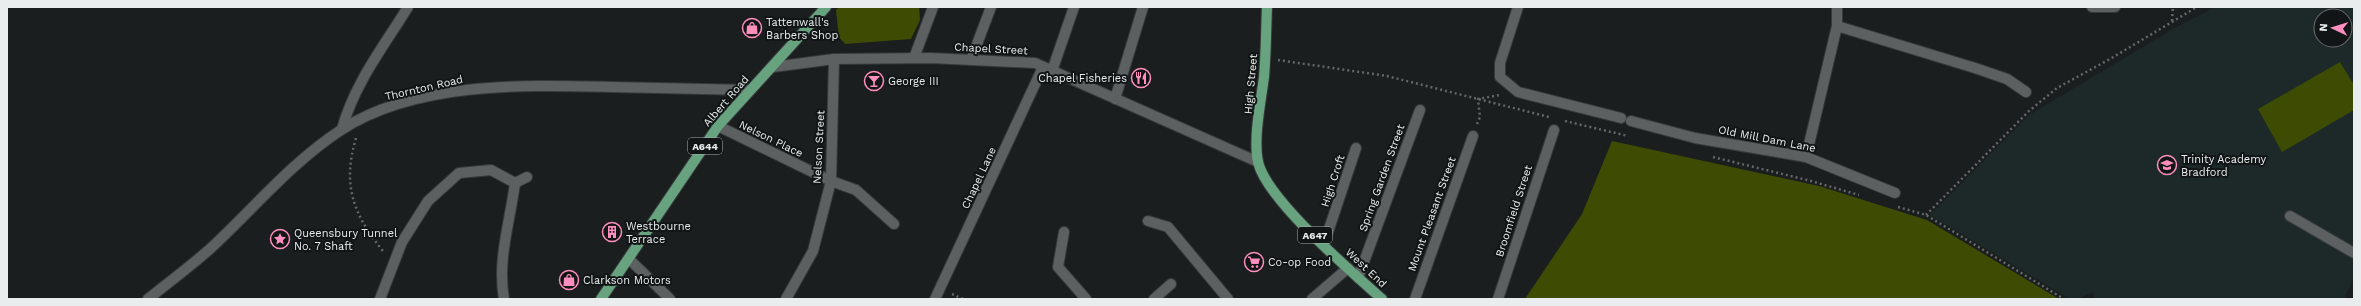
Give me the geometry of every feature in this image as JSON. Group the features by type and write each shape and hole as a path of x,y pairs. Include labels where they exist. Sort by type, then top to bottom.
{"main road":[{"name":"Albert Road","path":"601,299 718,126 826,7"},
{"name":"High Street","path":"1258,162 1258,136 1265,58 1267,7"},
{"name":"West End","path":"1258,162 1274,194 1358,278 1382,299"}],"street":[{"path":"342,129 347,110 359,86 408,7"},
{"path":"914,58 933,7"},
{"path":"971,60 991,7"},
{"name":"Chapel Lane","path":"935,299 1048,69 1074,7"},
{"path":"1116,99 1143,7"},
{"path":"1518,7 1500,63 1500,77 1518,92 1621,118"},
{"path":"1806,157 1837,26 1837,7"},
{"path":"2092,7 2115,7"},
{"path":"1837,26 2007,79 2026,92"},
{"name":"Chapel Street","path":"773,67 834,59 914,58 1035,63 1258,162"},
{"name":"Nelson Street","path":"786,299 813,251 831,181 834,59"},
{"name":"Thornton Road","path":"148,299 211,248 280,180 342,129 390,106 456,91 536,85 750,90"},
{"name":"Spring Garden Street","path":"1358,278 1420,110"},
{"name":"Old Mill Dam Lane","path":"1631,121 1695,138 1806,157 1894,193"},
{"name":"Nelson Place","path":"718,126 831,181 856,190 894,224"},
{"name":"Broomfield Street","path":"1498,299 1554,130"},
{"name":"Mount Pleasant Street","path":"1415,299 1473,136"},
{"name":"High Croft","path":"1324,244 1356,148"},
{"path":"380,299 402,242 428,201 459,173 491,170 515,183"},
{"path":"515,183 527,177"},
{"path":"504,299 501,284 502,253 515,183"},
{"path":"2290,216 2354,253"},
{"path":"1148,221 1168,227 1226,298"},
{"path":"1064,232 1058,267 1086,299"},
{"path":"629,259 670,299"},
{"path":"1312,299 1348,268"},
{"path":"1154,299 1171,284"}],"path":[{"path":"2172,21 2173,7"},
{"path":"1926,215 2029,111 2057,88 2196,7"},
{"path":"1265,58 1387,76 1550,117"},
{"path":"1478,99 1518,92"},
{"path":"1473,136 1480,117 1478,99"},
{"path":"367,116 356,138 349,160 350,184 355,207 363,224 394,264"},
{"path":"1557,119 1630,137"},
{"path":"1706,155 1811,180 1861,196"},
{"path":"1897,207 1926,215 2064,299"}],"shaded area":[{"name":"Trinity Academy Bradford","path":"2215,7 2354,7 2354,277 2344,299 2096,299 2092,292 2077,299 2070,299 1930,215 2029,115 2173,29"}],"green space":[{"path":"839,7 919,7 920,20 911,39 845,44 839,37 836,10"},
{"path":"2340,62 2354,85 2354,110 2282,152 2258,109"},
{"path":"1612,141 1819,186 1927,220 2059,299 1525,299 1582,214"}],"place":[{"name":"Tattenwall's Barbers Shop","path":"752,28"},
{"name":"Chapel Fisheries","path":"1141,78"},
{"name":"George III","path":"874,81"},
{"name":"Trinity Academy Bradford","path":"2167,165"},
{"name":"Westbourne Terrace","path":"612,232"},
{"name":"Queensbury Tunnel No. 7 Shaft","path":"280,239"},
{"name":"Co-op Food","path":"1254,262"},
{"name":"Clarkson Motors","path":"569,280"}]}
